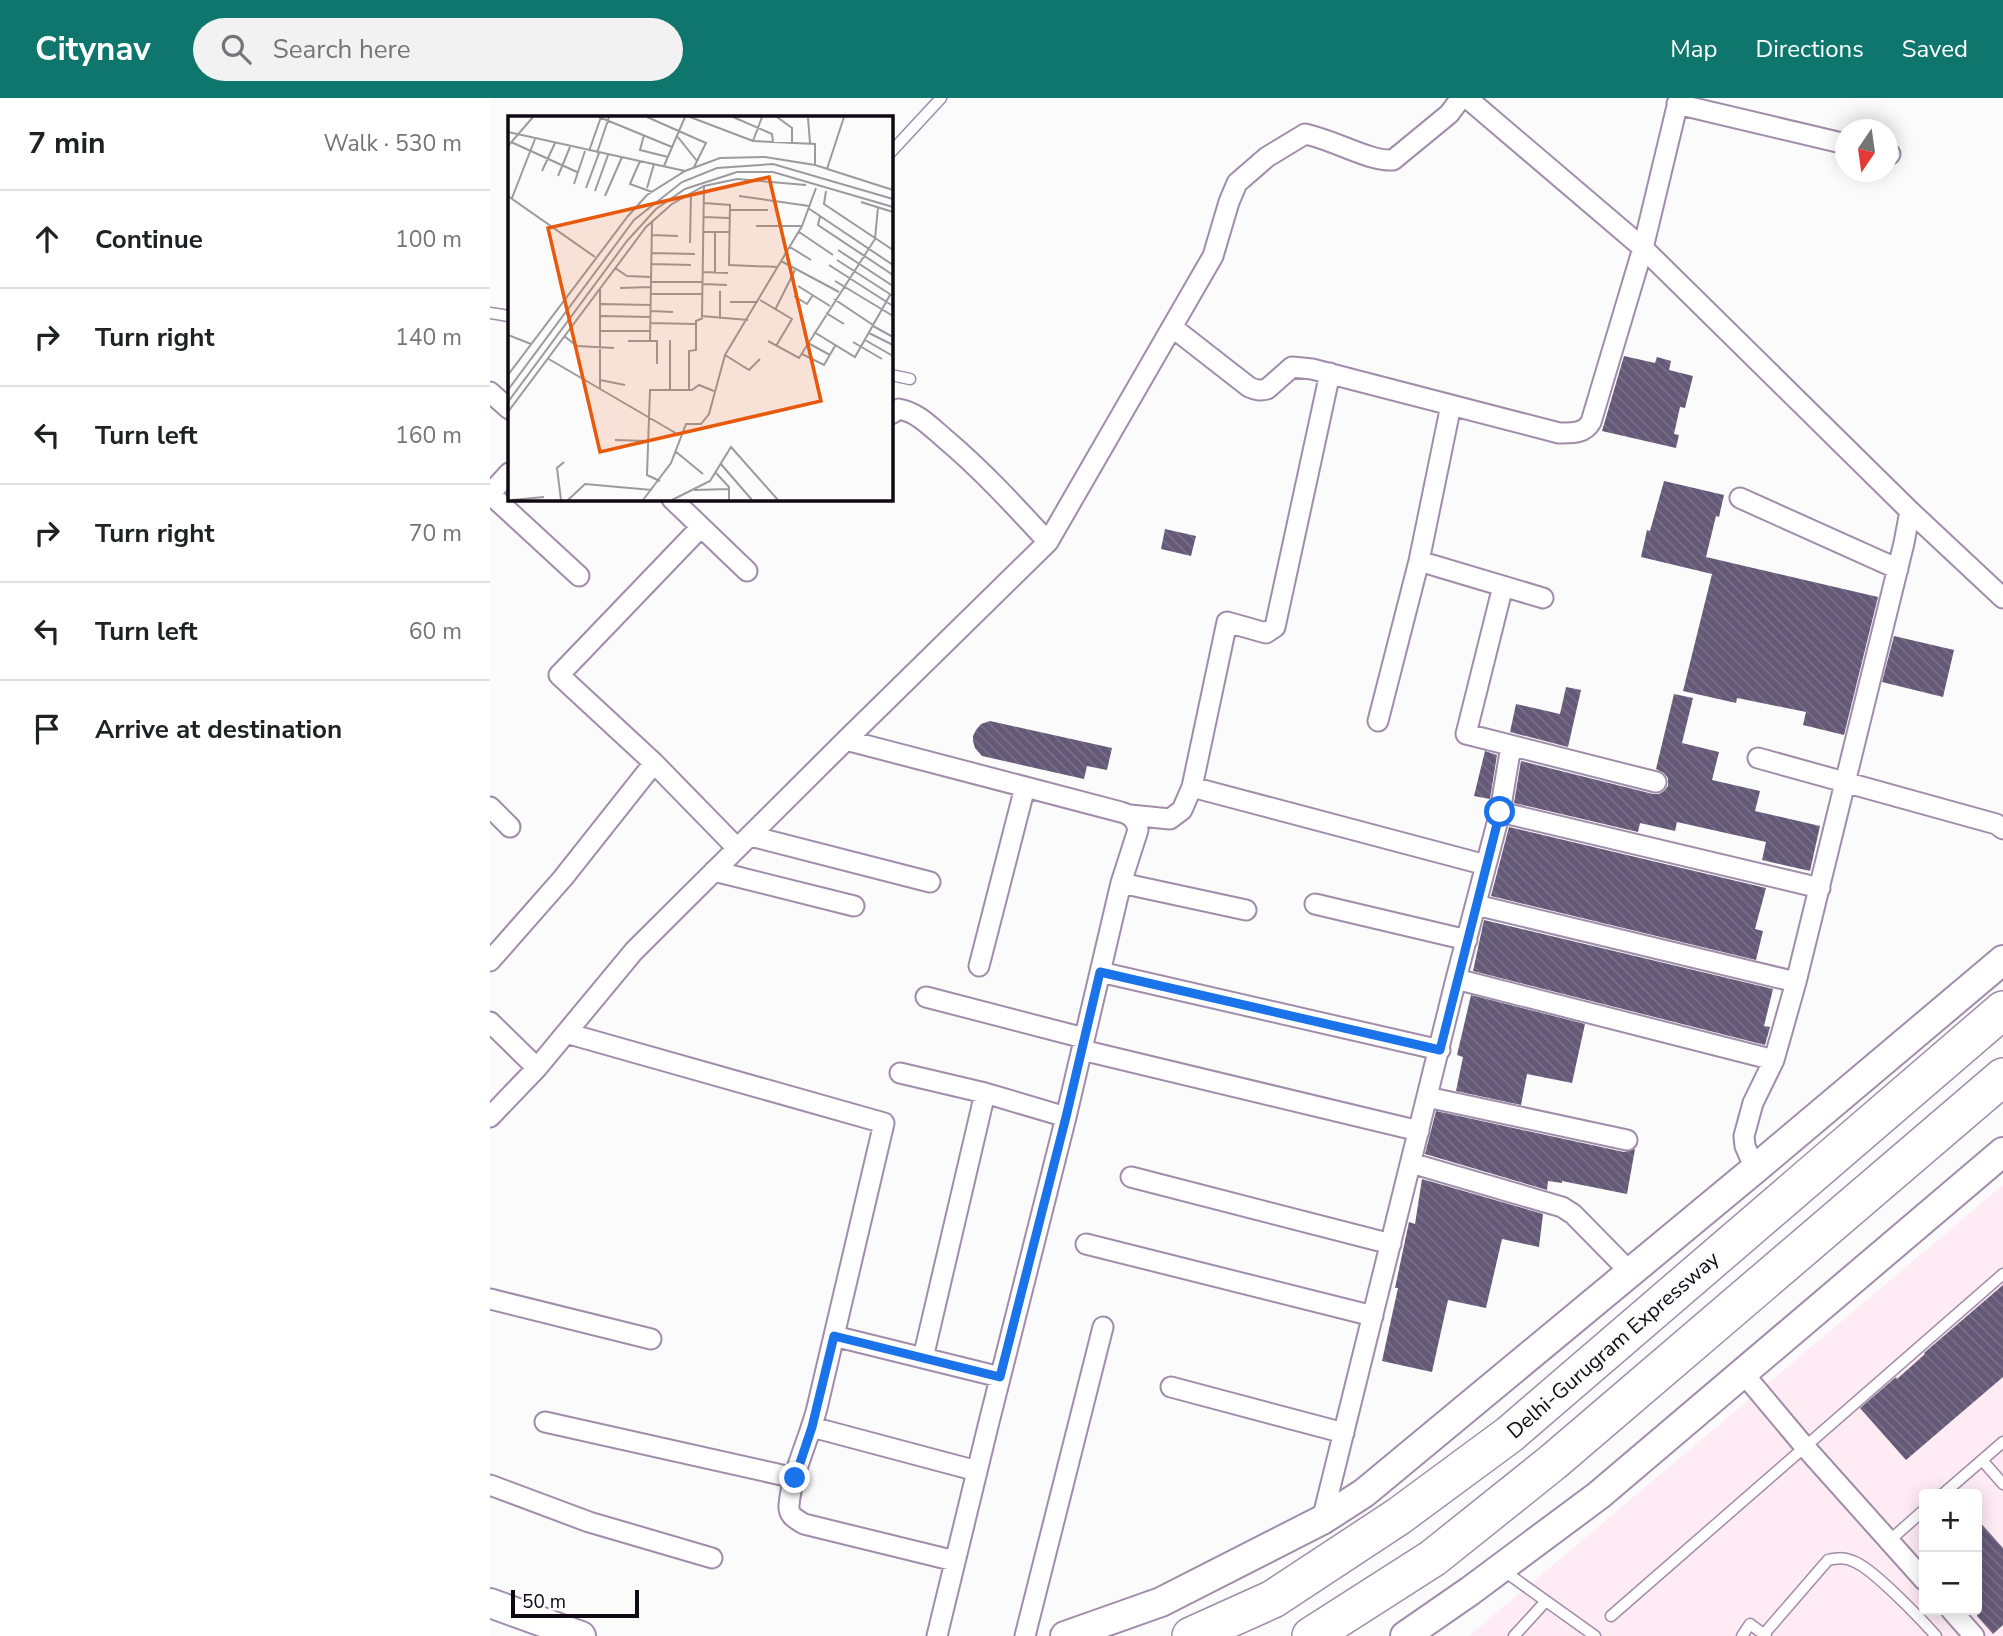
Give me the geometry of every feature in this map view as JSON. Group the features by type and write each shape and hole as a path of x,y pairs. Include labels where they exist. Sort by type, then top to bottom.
{"highway":[{"name":"Delhi-Gurugram Expressway","path":"1191,1636 1273,1599 1399,1516 1510,1434 2003,1010"},
{"path":"1311,1636 1433,1558 1553,1462 2003,1077"}],"main road":[{"path":"1065,1636 1161,1602 1322,1520 1364,1493 2003,960"},
{"path":"1405,1636 1501,1569 1599,1495 2003,1152"},
{"path":"490,1603 582,1636"}],"street":[{"path":"490,1117 537,1068 634,951 1048,542 1213,256 1237,183 1267,157 1305,134 1332,141 1379,160 1393,160 1449,114 1461,98"},
{"path":"1467,98 1643,248 1910,511 2003,598"},
{"path":"1172,327 1255,390 1267,389 1292,367 1311,369 1559,433 1577,433 1587,429 1591,422 1643,248 1678,101 1835,141"},
{"path":"846,740 1130,815 1170,819 1182,810 1192,787 1227,622 1266,633 1275,627 1329,373"},
{"path":"490,392 508,408"},
{"path":"1378,721 1419,561 1451,405"},
{"path":"892,413 899,409 910,411 934,430 975,464 1048,542"},
{"path":"508,474 490,494 579,576"},
{"path":"1740,498 1898,569"},
{"path":"673,500 747,571"},
{"path":"1755,1169 1745,1146 1744,1136 1753,1103 1774,1060 1796,982 1910,511"},
{"path":"701,527 559,675 744,842 930,882"},
{"path":"1419,561 1543,598"},
{"path":"1503,586 1466,734 1656,782"},
{"path":"1322,1520 1500,812 1511,746"},
{"path":"1758,758 1996,824 2003,829"},
{"path":"490,961 563,878 654,763"},
{"path":"979,966 1025,787"},
{"path":"1192,787 1486,865"},
{"path":"490,807 510,827"},
{"path":"1500,812 1820,888"},
{"path":"937,1636 1066,1117 1121,883 1138,830 1130,815"},
{"path":"714,871 854,906"},
{"path":"1121,883 1246,909"},
{"path":"1315,904 1467,940"},
{"path":"1476,905 1796,982"},
{"path":"1100,972 1440,1050"},
{"path":"1456,979 1774,1060"},
{"path":"926,997 1083,1044 1419,1131"},
{"path":"490,1022 537,1068"},
{"path":"566,1033 884,1123 812,1427 795,1478 789,1513 804,1524 955,1561"},
{"path":"901,1073 985,1093 1066,1117"},
{"path":"923,1358 985,1093"},
{"path":"1427,1097 1627,1140"},
{"path":"1411,1163 1562,1207 1573,1214 1631,1273"},
{"path":"1131,1177 1391,1244"},
{"path":"1086,1244 1373,1316"},
{"path":"490,1299 651,1339"},
{"path":"1025,1636 1103,1327"},
{"path":"834,1336 1000,1377"},
{"path":"1743,1373 1919,1574"},
{"path":"1171,1387 1344,1433"},
{"path":"545,1422 795,1478"},
{"path":"812,1427 977,1471"},
{"path":"490,1485 589,1522 712,1558"},
{"path":"1955,1615 1974,1636"}],"lane":[{"path":"892,151 941,98"},
{"path":"490,313 508,316"},
{"path":"892,376 910,379"},
{"path":"1611,1616 2003,1274"},
{"path":"1949,1489 2003,1442"},
{"path":"1982,1460 2003,1484"},
{"path":"1889,1541 1919,1514"},
{"path":"1742,1636 1749,1624 1765,1635 1828,1560 1841,1557 1857,1562 1871,1573 1936,1636"},
{"path":"1501,1569 1595,1636"},
{"path":"1514,1636 1546,1601"}],"shaded area":[{"path":"2003,1185 2003,1636 1469,1636"}],"building":[{"path":"1624,356 1655,363 1657,357 1671,361 1669,370 1693,376 1685,408 1680,407 1674,434 1679,435 1676,448 1602,431"},
{"path":"1664,481 1724,495 1706,557 1878,597 1844,735 1803,725 1806,712 1737,698 1736,703 1683,691 1712,574 1641,557"},
{"path":"1165,529 1196,536 1191,556 1161,549"},
{"path":"1894,636 1954,650 1943,697 1882,682"},
{"path":"1566,687 1581,690 1568,747 1510,732 1516,704 1560,714"},
{"path":"1674,694 1693,698 1682,743 1719,752 1712,780 1760,791 1755,811 1820,826 1810,871 1762,860 1766,842 1677,822 1675,831 1640,823 1638,832 1514,803 1521,761 1653,794 1664,791 1668,786 1668,778 1656,769"},
{"path":"990,721 1112,748 1107,770 1087,766 1084,779 982,756 975,748 973,736 981,724"},
{"path":"1485,751 1497,755 1490,799 1474,796"},
{"path":"1509,827 1766,888 1755,929 1763,931 1756,960 1491,896"},
{"path":"1484,920 1773,989 1764,1026 1770,1027 1765,1045 1473,971"},
{"path":"1471,995 1585,1024 1572,1083 1527,1074 1521,1105 1456,1091 1463,1057 1457,1055"},
{"path":"1436,1111 1624,1152 1635,1149 1627,1194 1562,1181 1548,1181 1547,1190 1425,1154"},
{"path":"1422,1179 1543,1214 1539,1247 1502,1239 1486,1308 1448,1300 1432,1372 1382,1361 1409,1222 1415,1224"},
{"path":"2003,1285 2003,1377 1906,1460 1860,1408 1896,1377 1897,1379"},
{"path":"1982,1525 2003,1548 2003,1625 1993,1634 1977,1616 1982,1615"}],"route":[{"path":"795,1478 812,1427 834,1336 1000,1377 1100,972 1440,1050 1500,812"}]}
